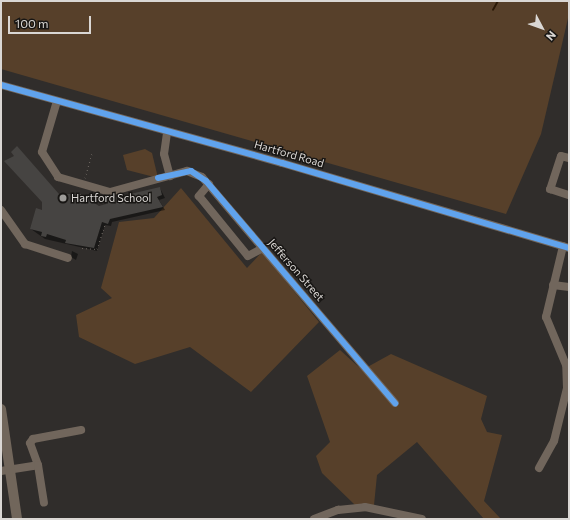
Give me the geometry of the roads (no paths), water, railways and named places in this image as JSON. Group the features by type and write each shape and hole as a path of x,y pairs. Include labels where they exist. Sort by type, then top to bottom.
{"main road":[{"path":"1,409 6,470 17,519"}],"street":[{"name":"Hartford Road","path":"1,86 167,133 274,160 566,247"},
{"name":"Jefferson Street","path":"57,101 44,156 58,177 110,192 158,178 191,171 209,184 395,403"},
{"path":"167,133 164,154 170,176"},
{"path":"569,158 561,156 550,189 569,195"},
{"path":"209,184 199,196 248,256 263,248"},
{"path":"1,210 25,244 68,258"},
{"path":"539,468 554,440 568,380 566,365 547,323 553,285 566,247"},
{"path":"553,285 569,287"},
{"path":"44,503 38,465 30,443 33,439 81,430"},
{"path":"6,470 38,465"},
{"path":"314,519 338,510 365,507 422,519"}],"waterway":[{"path":"493,10 498,1"}],"place":[{"name":"Hartford School","path":"63,198"}]}
